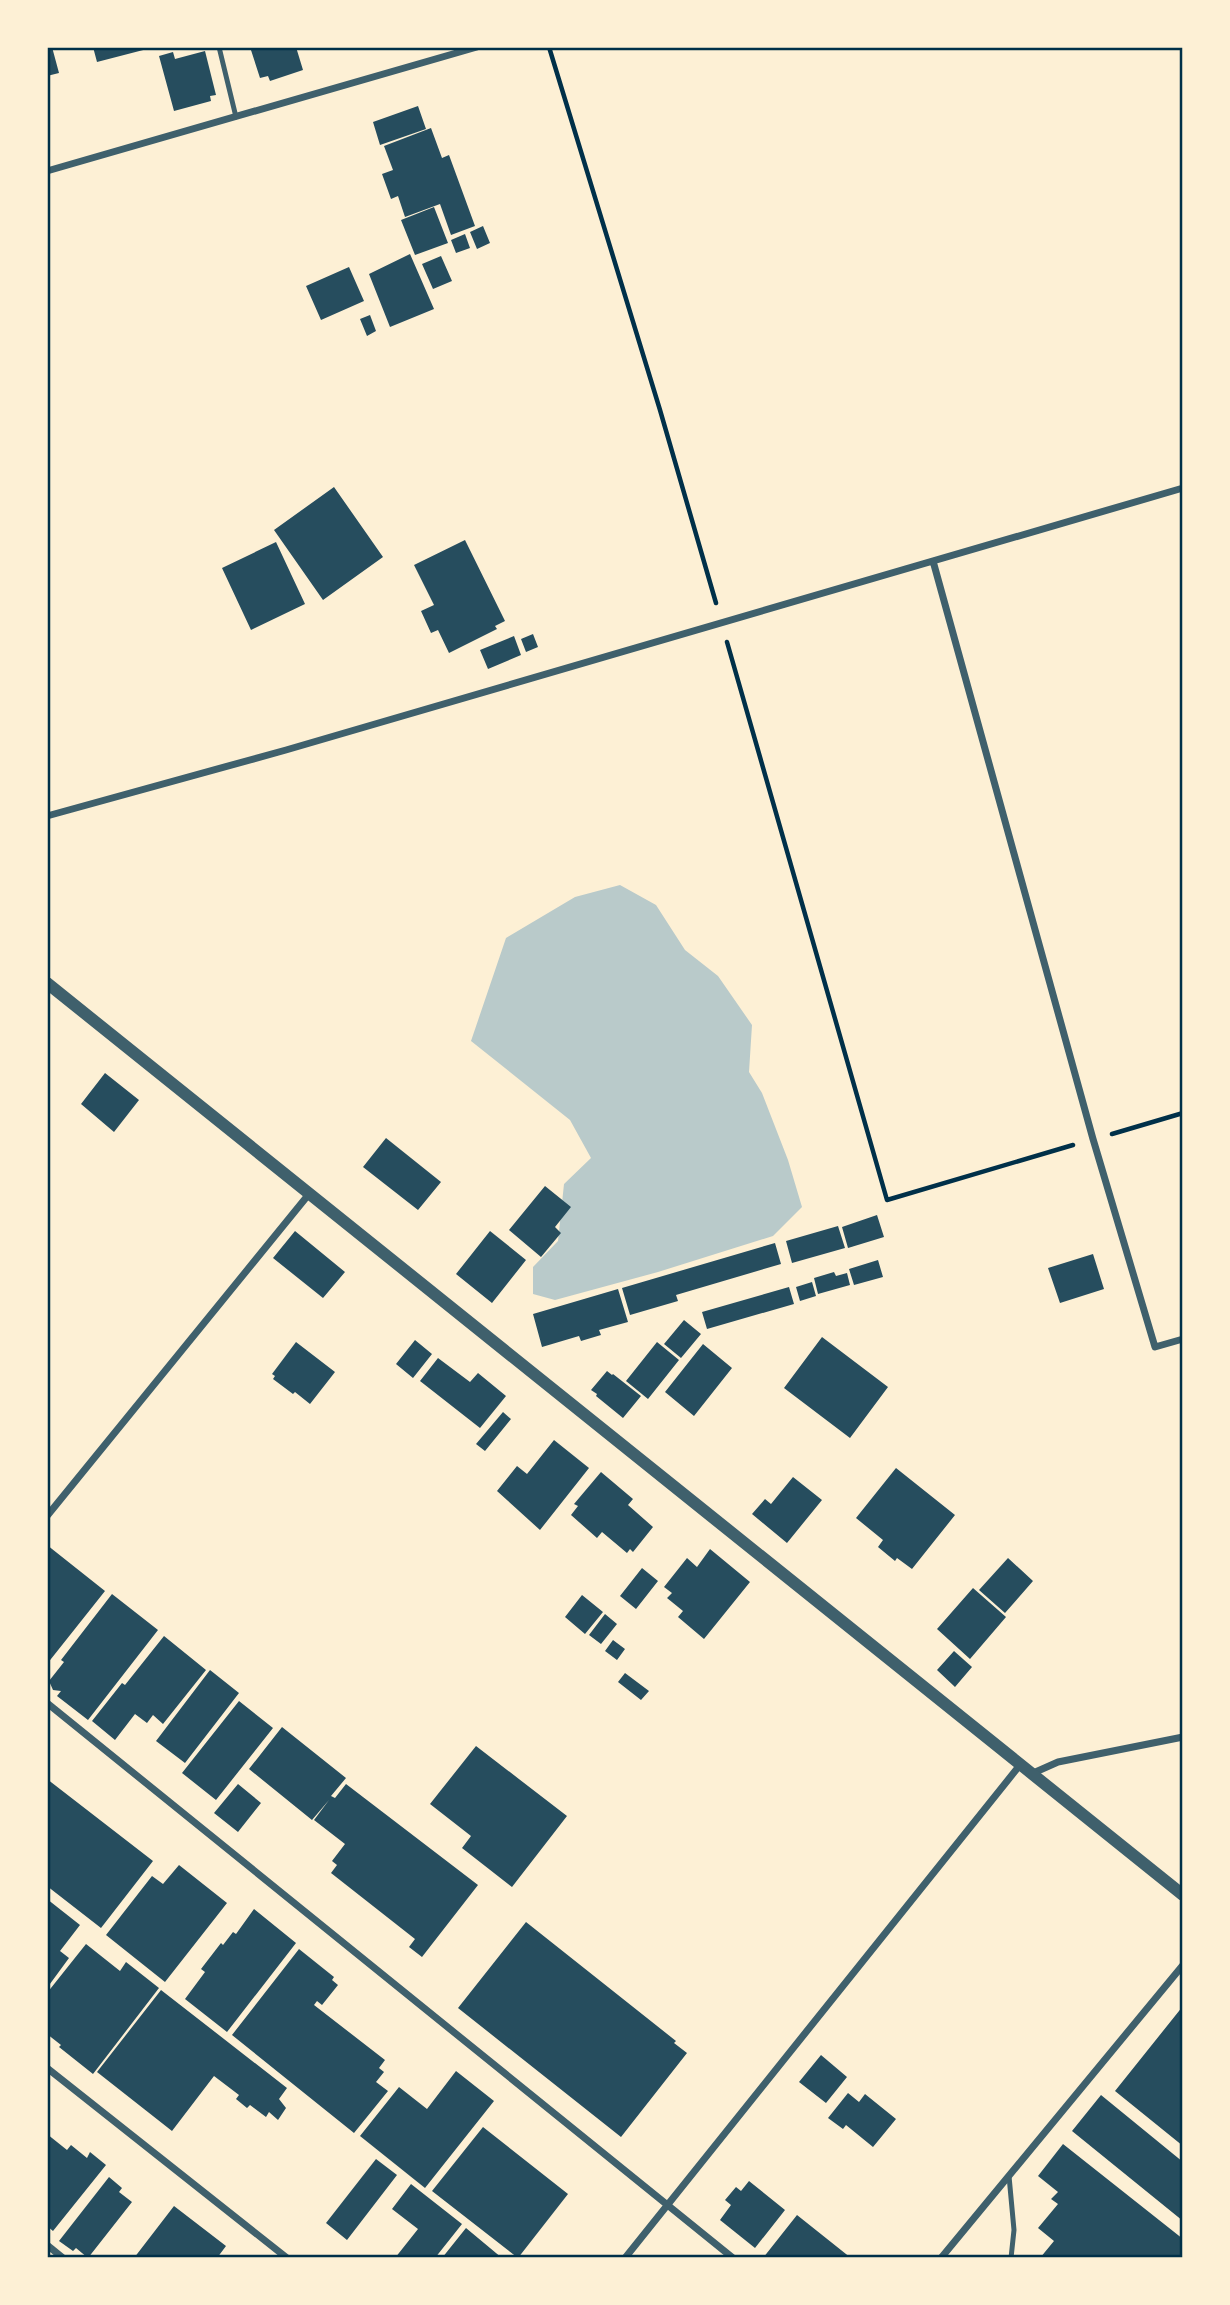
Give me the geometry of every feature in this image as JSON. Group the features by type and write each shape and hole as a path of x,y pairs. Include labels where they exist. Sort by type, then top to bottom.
{"street":[{"path":"47,171 477,47"},
{"path":"47,816 272,754 1183,488"},
{"path":"933,561 1093,1139 1155,1347 1183,1339"},
{"path":"47,983 1183,1895"},
{"path":"47,1516 309,1194"},
{"path":"47,1703 733,2258"},
{"path":"1030,1774 1058,1762 1183,1737"},
{"path":"625,2258 1020,1765"},
{"path":"942,2257 1183,1965"},
{"path":"47,2068 287,2258"},
{"path":"47,2245 63,2258"}],"lane":[{"path":"219,47 236,117"},
{"path":"1009,2176 1014,2230 1011,2258"}],"path":[{"path":"549,47 660,410 887,1200 1183,1114"}],"shaded area":[{"path":"620,885 656,905 685,950 718,976 752,1025 749,1072 762,1093 788,1160 802,1207 773,1236 658,1272 555,1300 533,1294 533,1267 558,1241 564,1184 591,1158 570,1120 471,1041 506,938 575,897"}],"building":[{"path":"47,47 52,47 59,73 47,76"},
{"path":"93,47 151,47 151,48 97,62"},
{"path":"250,47 296,47 303,70 270,81 268,76 260,78"},
{"path":"205,51 216,95 210,96 211,101 174,111 159,56 173,52 175,59"},
{"path":"418,106 426,129 380,145 373,122"},
{"path":"431,128 442,158 449,155 475,226 451,235 440,204 405,217 398,196 391,199 382,174 393,170 384,146"},
{"path":"434,207 448,243 415,255 401,220"},
{"path":"483,226 490,243 477,249 470,232"},
{"path":"465,234 470,248 456,253 451,240"},
{"path":"410,254 434,309 390,327 369,274"},
{"path":"441,256 452,281 433,289 422,264"},
{"path":"349,267 364,301 321,320 306,286"},
{"path":"370,315 376,331 367,336 360,319"},
{"path":"334,487 383,557 323,600 274,530"},
{"path":"465,540 505,621 495,626 497,629 449,653 438,630 431,633 421,611 434,605 414,565"},
{"path":"276,542 305,604 251,630 222,568"},
{"path":"533,634 538,647 526,652 521,639"},
{"path":"514,636 521,655 488,669 480,650"},
{"path":"105,1073 139,1100 114,1132 81,1104"},
{"path":"386,1138 441,1182 418,1210 363,1167"},
{"path":"545,1186 571,1207 555,1227 561,1233 541,1257 509,1230"},
{"path":"877,1215 884,1237 848,1248 842,1227"},
{"path":"838,1226 845,1248 792,1263 786,1241"},
{"path":"295,1231 345,1272 323,1298 273,1258"},
{"path":"490,1231 526,1260 492,1303 456,1274"},
{"path":"775,1243 781,1264 676,1295 678,1301 630,1315 622,1288"},
{"path":"1093,1254 1104,1289 1060,1303 1048,1268"},
{"path":"878,1260 883,1277 854,1285 849,1269"},
{"path":"834,1272 836,1276 847,1273 850,1285 818,1294 814,1278"},
{"path":"812,1282 816,1296 800,1301 796,1287"},
{"path":"789,1287 794,1304 707,1329 702,1312"},
{"path":"618,1289 628,1322 599,1330 601,1335 581,1341 579,1336 542,1347 533,1314"},
{"path":"684,1320 701,1334 681,1358 664,1344"},
{"path":"822,1337 888,1387 850,1438 784,1388"},
{"path":"415,1340 432,1354 413,1378 396,1364"},
{"path":"296,1342 335,1372 310,1404 273,1379 275,1376 272,1374"},
{"path":"657,1342 679,1360 648,1399 626,1381"},
{"path":"703,1344 732,1368 694,1416 665,1392"},
{"path":"438,1358 470,1382 478,1373 506,1396 480,1428 420,1381"},
{"path":"607,1371 641,1396 623,1418 591,1390"},
{"path":"503,1412 511,1419 485,1451 476,1444"},
{"path":"554,1440 589,1468 540,1530 497,1491 517,1466 527,1474"},
{"path":"896,1468 955,1515 912,1569 897,1558 895,1561 878,1547 883,1540 856,1518"},
{"path":"601,1472 633,1499 628,1505 653,1527 633,1552 630,1549 627,1553 602,1532 597,1538 571,1515 578,1506 574,1504"},
{"path":"793,1477 822,1500 787,1543 752,1514 765,1499 771,1504"},
{"path":"47,1545 105,1591 47,1664"},
{"path":"710,1549 750,1582 704,1639 678,1617 683,1611 667,1598 672,1593 664,1587 687,1558 697,1567"},
{"path":"1008,1558 1033,1581 1005,1613 979,1590"},
{"path":"642,1568 658,1581 636,1609 620,1596"},
{"path":"973,1588 1006,1617 970,1659 937,1629"},
{"path":"112,1594 158,1630 88,1720 57,1696 61,1691 53,1690 49,1681 64,1662 61,1660"},
{"path":"582,1595 603,1612 585,1634 565,1617"},
{"path":"605,1614 617,1624 601,1644 589,1635"},
{"path":"164,1636 206,1670 163,1724 153,1715 147,1723 135,1714 115,1740 92,1721"},
{"path":"613,1640 625,1649 617,1660 605,1651"},
{"path":"954,1651 972,1667 955,1687 937,1670"},
{"path":"210,1670 239,1693 185,1763 156,1741"},
{"path":"625,1673 649,1691 641,1700 618,1682"},
{"path":"239,1701 273,1728 216,1800 182,1773"},
{"path":"282,1727 346,1778 331,1796 335,1798 346,1784 478,1885 422,1957 409,1947 415,1939 331,1873 337,1865 332,1861 345,1844 314,1820 329,1800 312,1820 249,1769"},
{"path":"476,1746 567,1816 512,1887 462,1848 471,1836 430,1804"},
{"path":"47,1779 153,1861 101,1928 47,1886"},
{"path":"238,1784 261,1803 238,1832 214,1813"},
{"path":"179,1865 227,1903 165,1982 106,1935 152,1876 163,1884"},
{"path":"47,1899 80,1925 60,1951 69,1958 47,1988"},
{"path":"254,1909 296,1943 227,2032 185,1999 205,1972 201,1969 221,1943 223,1945 233,1932 236,1934"},
{"path":"526,1922 676,2041 674,2043 687,2053 621,2137 458,2008"},
{"path":"86,1944 120,1971 126,1962 159,1988 93,2074 47,2034 47,1993"},
{"path":"299,1949 334,1977 332,1980 338,1985 322,2005 317,2001 314,2005 385,2060 379,2068 384,2072 376,2082 388,2091 354,2133 232,2035"},
{"path":"161,1990 287,2088 279,2099 286,2108 278,2120 269,2112 266,2117 250,2105 247,2108 236,2099 239,2095 214,2076 172,2131 97,2072"},
{"path":"1183,2006 1183,2146 1115,2091"},
{"path":"821,2055 847,2077 826,2103 799,2082"},
{"path":"456,2071 494,2101 425,2188 360,2136 399,2087 427,2109"},
{"path":"848,2093 859,2102 865,2094 896,2119 873,2147 846,2125 843,2129 828,2118"},
{"path":"1101,2095 1183,2162 1183,2221 1072,2131"},
{"path":"483,2127 568,2194 518,2258 432,2191"},
{"path":"47,2134 67,2150 71,2145 87,2158 90,2152 106,2165 53,2231 47,2226"},
{"path":"1063,2144 1183,2239 1183,2258 1040,2258 1054,2241 1038,2228 1058,2204 1051,2199 1058,2192 1038,2176"},
{"path":"376,2159 397,2175 347,2240 326,2223"},
{"path":"109,2177 122,2188 119,2192 132,2202 88,2258 76,2248 73,2251 59,2241"},
{"path":"749,2181 785,2210 755,2248 720,2220 731,2205 725,2200 736,2187 741,2191"},
{"path":"411,2184 462,2224 435,2258 395,2258 418,2229 392,2209"},
{"path":"174,2206 226,2246 217,2258 134,2258"},
{"path":"797,2215 851,2258 763,2258"},
{"path":"466,2228 502,2258 442,2258"}]}
